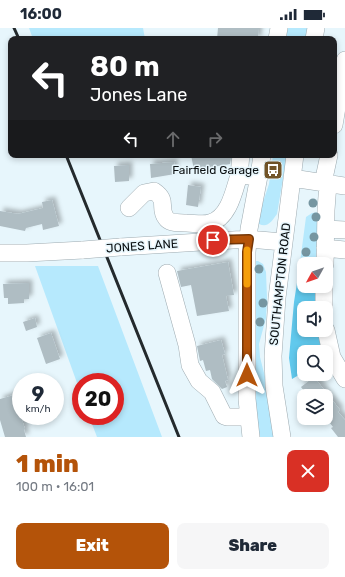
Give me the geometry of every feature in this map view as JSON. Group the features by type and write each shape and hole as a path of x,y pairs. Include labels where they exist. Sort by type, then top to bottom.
{"street":[{"path":"337,107 345,60"},
{"path":"129,208 144,193 154,191 160,195 163,200 163,213 166,219 172,222 209,224 216,221 227,208 233,197 239,175 241,158"},
{"path":"251,437 247,363 247,252 249,239 248,229 262,158"},
{"name":"SOUTHAMPTON ROAD","path":"282,437 274,386 273,356 277,298 295,158"},
{"path":"329,158 326,183 325,256 345,250"},
{"path":"239,175 259,176"},
{"path":"292,178 345,186"},
{"path":"326,229 345,230"},
{"name":"JONES LANE","path":"0,253 83,250 249,239 284,242"},
{"path":"167,273 187,345 190,365 194,374 199,381 212,392 224,416 249,416"},
{"path":"328,337 332,357 345,379"}],"shaded area":[{"path":"29,28 143,28 144,36 32,36"},
{"path":"285,28 308,28 305,36 286,35"},
{"path":"273,158 286,158 277,214 270,223 262,225 259,224 257,220 269,184"},
{"path":"322,212 319,257 301,257 306,217 312,213"},
{"path":"254,261 258,261 263,264 266,272 266,318 259,344 260,357 266,381 275,437 256,437"},
{"path":"35,266 98,266 162,437 97,437 92,425 124,425 124,373 73,373"},
{"path":"297,283 297,293 318,293 318,301 297,301 297,337 319,337 321,345 297,345 297,376 292,379 289,358"}],"building":[{"path":"218,28 259,28 258,36 217,36"},
{"path":"192,158 230,158 230,164 194,170"},
{"path":"174,162 175,174 151,178 150,164"},
{"path":"129,165 129,181 115,182 114,166"},
{"path":"188,185 201,187 198,207 186,205"},
{"path":"52,200 59,226 43,230 42,224 26,228 25,231 0,226 0,211 18,214 43,208 42,202"},
{"path":"228,262 234,295 226,296 229,311 197,316 191,285 181,287 177,271"},
{"path":"29,283 29,299 24,299 24,303 8,304 8,298 4,298 3,284"},
{"path":"35,318 37,327 26,331 23,322"},
{"path":"51,333 60,359 46,364 37,338"},
{"path":"221,340 225,354 222,355 228,380 225,381 227,387 222,389 212,379 210,370 206,371 203,360 200,361 197,346"},
{"path":"309,381 317,381 323,389 303,389 301,387"},
{"path":"12,396 12,425 24,425 26,437 5,437 0,420 0,399"},
{"path":"333,401 340,410 338,412 345,420 345,437 338,437 331,428 333,427 331,425 333,425"}],"railway":[{"path":"14,28 18,36"},
{"path":"67,158 179,437"}],"slow traffic":[{"path":"247,250 247,284"}],"place":[{"name":"Fairfield Garage","path":"273,170"}],"route":[{"path":"213,240 249,239 247,252 247,375"}]}
